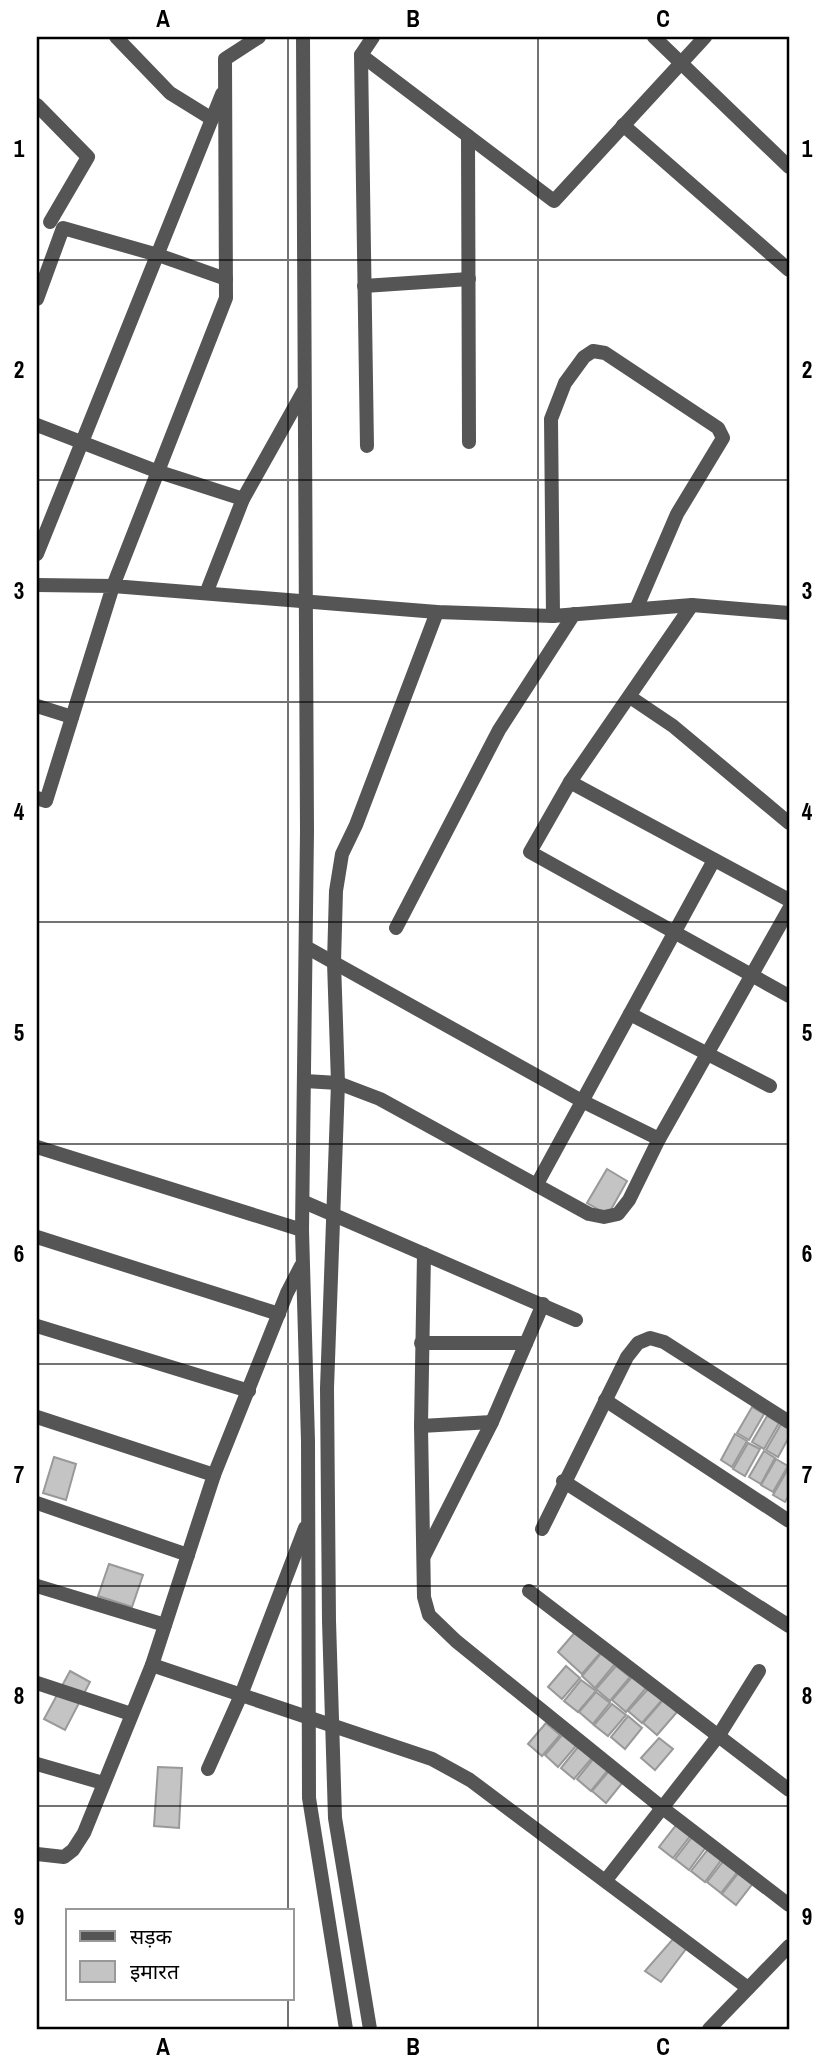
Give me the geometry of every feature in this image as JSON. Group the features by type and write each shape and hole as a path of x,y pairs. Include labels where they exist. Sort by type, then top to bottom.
{"street":[{"path":"116,37 170,93 212,119"},
{"path":"37,798 46,802 113,586 226,298 225,58 258,37"},
{"path":"303,37 304,391 314,603 319,954 309,1081 319,1208 327,1388 322,1721 309,1798 346,2029"},
{"path":"367,446 360,55 373,37"},
{"path":"654,37 789,167"},
{"path":"360,55 554,201 705,37"},
{"path":"37,554 225,86"},
{"path":"37,105 88,157 50,222 37,299"},
{"path":"623,125 789,270"},
{"path":"468,136 470,442"},
{"path":"50,222 158,254 226,279"},
{"path":"364,286 469,279"},
{"path":"553,616 551,419 565,383 584,357 593,351 605,353 718,428 723,438 677,514 637,607"},
{"path":"207,592 243,499 304,391"},
{"path":"37,425 156,471 243,499"},
{"path":"37,585 113,586 207,592 437,612 553,616 637,607 692,605 789,613"},
{"path":"692,605 570,782 530,852 789,996"},
{"path":"370,2029 335,1818 331,1761 322,1721 308,1520 302,1230 319,1208 334,1083 319,954 342,854 356,825 437,612"},
{"path":"396,928 499,730 574,614"},
{"path":"631,697 673,726 789,823"},
{"path":"37,706 72,717"},
{"path":"570,782 789,900"},
{"path":"537,1184 714,860"},
{"path":"309,1081 334,1083 380,1099 589,1214 604,1217 618,1214 629,1200 706,1053 753,977 789,909"},
{"path":"319,954 582,1101 659,1139"},
{"path":"630,1014 770,1086"},
{"path":"37,1147 302,1230"},
{"path":"319,1208 576,1320"},
{"path":"37,1237 279,1314"},
{"path":"424,1254 421,1343 422,1560 424,1597 429,1615 456,1641 660,1807 789,1905"},
{"path":"37,1854 64,1857 73,1850 84,1833 152,1665 214,1475 279,1314 303,1264"},
{"path":"422,1560 492,1422 543,1304"},
{"path":"37,1326 248,1391"},
{"path":"542,1529 563,1481 627,1357 638,1343 650,1338 664,1342 789,1422"},
{"path":"421,1343 526,1343"},
{"path":"605,1400 789,1521"},
{"path":"37,1417 214,1475"},
{"path":"421,1426 492,1422"},
{"path":"563,1481 789,1626"},
{"path":"37,1503 188,1555"},
{"path":"208,1769 241,1695 308,1520"},
{"path":"37,1586 165,1625"},
{"path":"529,1591 789,1790"},
{"path":"152,1665 406,1748 470,1780 748,1988"},
{"path":"606,1880 660,1807 719,1735 759,1671"},
{"path":"37,1683 131,1714"},
{"path":"37,1764 103,1783"},
{"path":"709,2029 789,1945"}],"building":[{"path":"607,1169 627,1181 608,1215 587,1203"},
{"path":"752,1407 764,1414 749,1440 737,1433"},
{"path":"767,1416 779,1423 764,1449 752,1442"},
{"path":"781,1424 789,1428 789,1437 778,1457 766,1450"},
{"path":"735,1434 747,1441 732,1467 721,1460"},
{"path":"748,1443 760,1449 745,1476 733,1469"},
{"path":"764,1451 775,1458 761,1484 749,1477"},
{"path":"54,1457 76,1464 66,1500 43,1493"},
{"path":"776,1459 788,1466 773,1492 761,1485"},
{"path":"788,1469 789,1495 785,1502 773,1495"},
{"path":"109,1564 143,1575 132,1607 98,1596"},
{"path":"577,1630 602,1651 582,1674 558,1652"},
{"path":"602,1652 615,1664 595,1688 582,1676"},
{"path":"566,1666 580,1678 562,1699 548,1687"},
{"path":"616,1666 630,1677 610,1701 596,1689"},
{"path":"70,1671 90,1682 65,1730 44,1719"},
{"path":"632,1677 646,1688 626,1712 612,1700"},
{"path":"581,1680 596,1691 578,1712 564,1701"},
{"path":"649,1688 662,1700 642,1723 628,1711"},
{"path":"596,1692 610,1703 593,1724 579,1712"},
{"path":"663,1700 677,1712 657,1735 643,1723"},
{"path":"612,1704 626,1715 608,1736 594,1725"},
{"path":"628,1716 642,1728 625,1749 611,1737"},
{"path":"546,1723 560,1735 542,1756 528,1744"},
{"path":"562,1735 576,1746 558,1767 545,1755"},
{"path":"659,1738 673,1749 655,1770 641,1758"},
{"path":"578,1747 592,1758 574,1779 561,1768"},
{"path":"594,1758 608,1770 591,1791 577,1779"},
{"path":"158,1767 182,1768 179,1828 154,1826"},
{"path":"609,1771 623,1782 606,1803 592,1791"},
{"path":"677,1824 691,1835 673,1858 659,1847"},
{"path":"693,1836 706,1847 689,1870 675,1859"},
{"path":"709,1848 722,1859 705,1882 691,1871"},
{"path":"725,1859 739,1870 721,1893 707,1882"},
{"path":"740,1871 754,1882 736,1905 722,1894"},
{"path":"673,1939 686,1949 661,1982 645,1971"}]}
